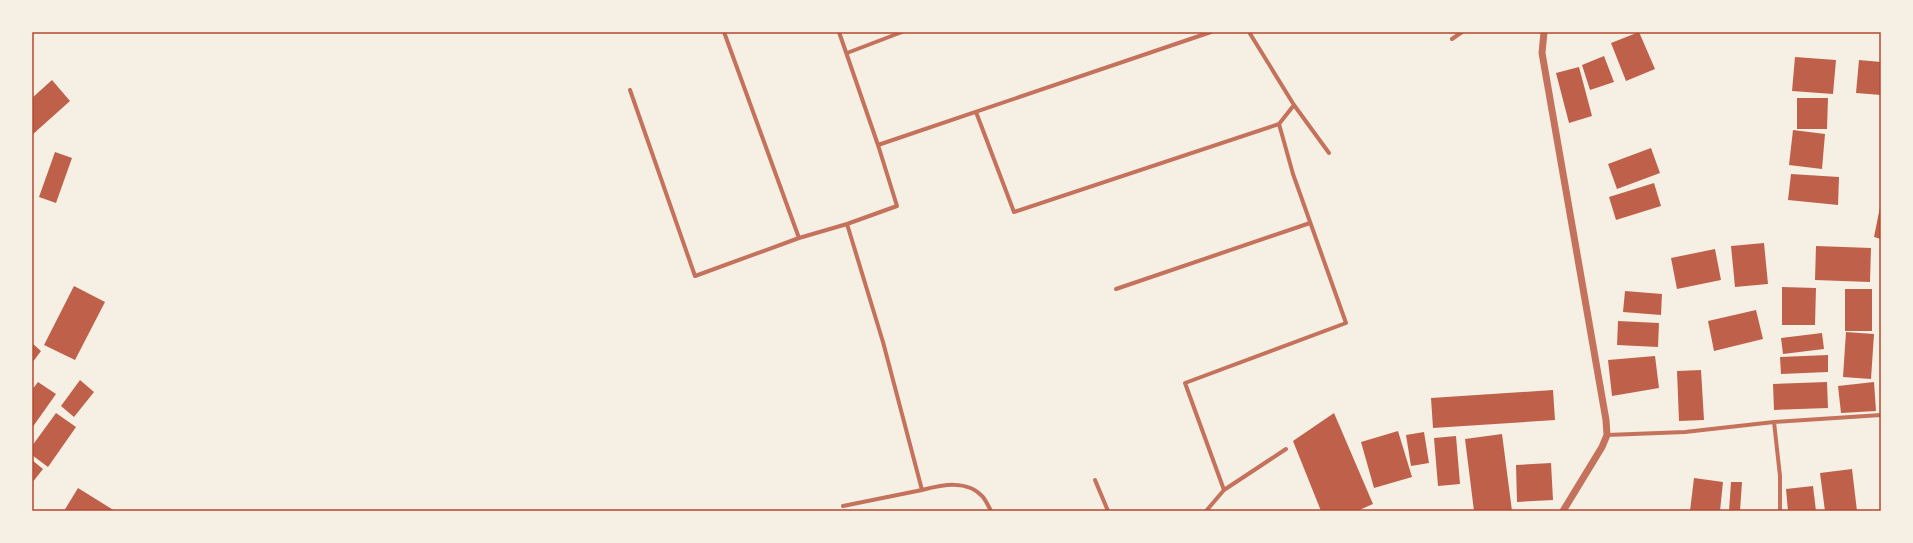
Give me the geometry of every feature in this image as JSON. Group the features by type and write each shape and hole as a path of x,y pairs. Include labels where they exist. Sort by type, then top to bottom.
{"street":[{"path":"724,32 799,238"},
{"path":"630,90 695,276 799,238 847,224 897,206 878,145 839,32"},
{"path":"846,52 902,32"},
{"path":"878,145 1211,32"},
{"path":"1249,32 1294,105 1329,153"},
{"path":"1452,39 1462,32"},
{"path":"1544,32 1542,53 1606,420 1607,435 1602,447 1563,511"},
{"path":"976,112 1014,212 1279,124 1294,105"},
{"path":"1224,490 1185,383 1346,323 1310,223 1279,124"},
{"path":"1116,289 1310,223"},
{"path":"847,224 883,342 922,490"},
{"path":"1607,435 1685,432 1774,422 1881,415"},
{"path":"1774,422 1780,476 1780,511"},
{"path":"1206,511 1224,490 1286,449"},
{"path":"1095,480 1108,511"},
{"path":"843,506 950,484 969,488 983,497 991,511"}],"building":[{"path":"1639,32 1655,69 1626,81 1611,43"},
{"path":"1604,56 1614,82 1590,90 1582,65"},
{"path":"1795,57 1836,60 1833,94 1792,91"},
{"path":"1859,60 1881,62 1881,95 1856,93"},
{"path":"1579,67 1592,116 1569,123 1556,73"},
{"path":"52,80 70,101 32,135 32,98"},
{"path":"1797,98 1828,98 1827,129 1797,129"},
{"path":"1793,130 1825,134 1822,169 1789,165"},
{"path":"1651,148 1660,173 1617,189 1608,164"},
{"path":"55,152 72,158 56,203 39,197"},
{"path":"1791,174 1839,177 1838,205 1788,200"},
{"path":"1654,183 1661,206 1616,220 1609,197"},
{"path":"1881,207 1881,239 1874,237"},
{"path":"1764,243 1768,284 1735,287 1731,246"},
{"path":"1816,246 1871,248 1870,282 1815,280"},
{"path":"1715,249 1721,280 1677,289 1671,258"},
{"path":"74,286 105,302 75,360 44,345"},
{"path":"1782,287 1816,288 1815,325 1782,325"},
{"path":"1845,289 1872,289 1872,331 1845,331"},
{"path":"1625,291 1662,294 1661,315 1623,312"},
{"path":"1756,310 1763,339 1714,351 1708,321"},
{"path":"1618,321 1659,323 1658,347 1617,345"},
{"path":"1846,332 1874,334 1871,379 1843,377"},
{"path":"1822,333 1824,349 1783,354 1781,338"},
{"path":"32,343 41,351 32,363"},
{"path":"1828,355 1828,372 1781,374 1780,357"},
{"path":"1655,356 1659,388 1612,396 1608,360"},
{"path":"1701,370 1704,420 1679,421 1677,371"},
{"path":"80,380 94,392 74,417 61,406"},
{"path":"38,382 56,394 32,428 32,390"},
{"path":"1827,382 1828,408 1774,410 1773,384"},
{"path":"1874,382 1876,411 1841,413 1838,386"},
{"path":"1553,390 1555,420 1433,428 1431,398"},
{"path":"56,413 76,427 48,467 32,455 32,446"},
{"path":"1334,413 1373,504 1357,511 1321,511 1293,441"},
{"path":"1398,431 1412,477 1374,488 1361,442"},
{"path":"1424,432 1429,463 1411,466 1406,435"},
{"path":"1502,434 1512,511 1474,511 1465,439"},
{"path":"1456,436 1460,484 1438,486 1434,438"},
{"path":"32,460 43,469 32,483"},
{"path":"1551,463 1553,500 1517,502 1516,465"},
{"path":"1852,469 1857,511 1825,511 1820,473"},
{"path":"1694,478 1723,482 1720,511 1690,511"},
{"path":"1731,482 1742,482 1740,511 1729,511"},
{"path":"1813,486 1816,511 1788,511 1786,489"},
{"path":"78,488 115,511 64,511"}]}
